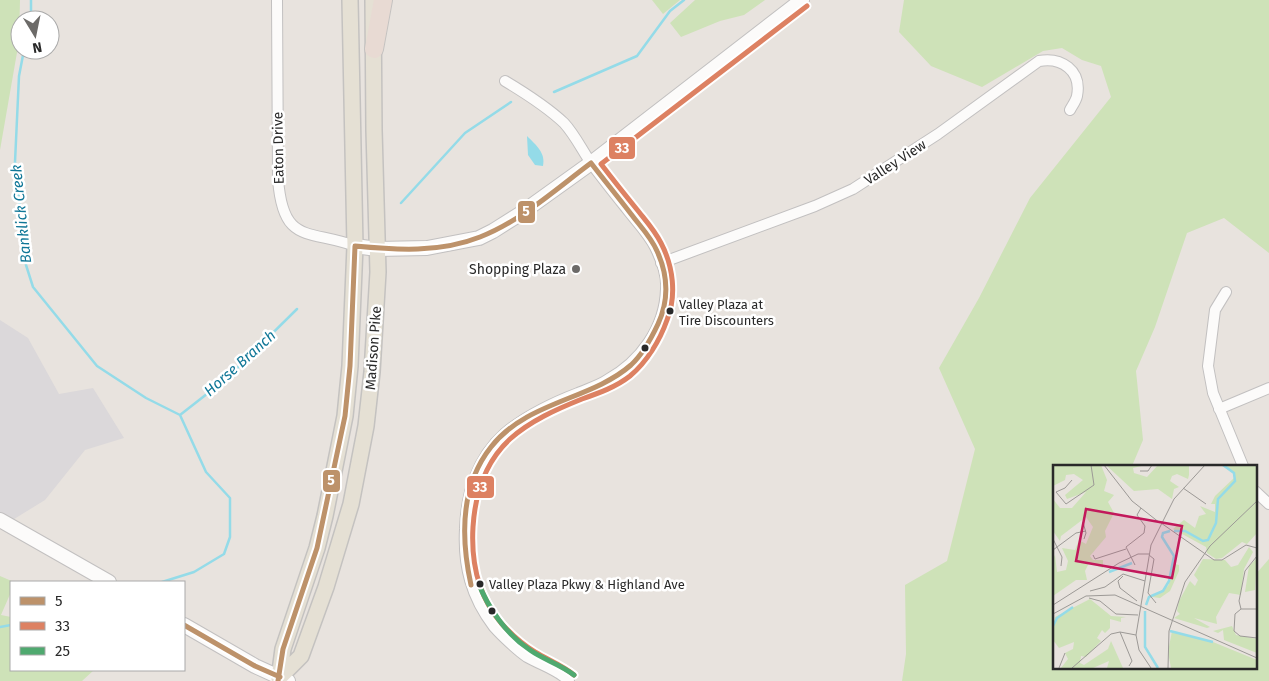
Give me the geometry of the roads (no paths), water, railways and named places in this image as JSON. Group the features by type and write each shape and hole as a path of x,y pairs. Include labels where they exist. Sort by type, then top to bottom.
{"highway":[{"path":"374,49 383,0"}],"main road":[{"name":"Madison Pike","path":"282,680 283,649 317,548 325,516 345,416 350,366 355,246 350,0"},
{"name":"Madison Pike","path":"282,680 301,656 326,587 351,504 366,426 372,372 378,272 373,0"},
{"path":"355,246 377,249 427,248 479,238 493,231 520,214 591,162 802,0"},
{"path":"3,522 107,581"},
{"path":"185,626 282,680"}],"street":[{"name":"Eaton Drive","path":"277,0 278,179 282,208 290,222 299,231 340,240 355,246"},
{"name":"Valley View","path":"662,263 815,206 853,189 938,134 1038,62 1049,60 1063,63 1073,72 1078,86 1077,98 1070,110"},
{"path":"505,80 542,106 575,136 591,162 654,245 662,263 667,288 663,312 653,334 643,351 626,369 605,382 537,412 504,434 490,448 478,469 472,485 466,511 464,544 466,567 474,595 495,628 525,655 569,681"},
{"path":"1226,292 1215,310 1208,357 1210,380 1219,409 1243,465"},
{"path":"1219,409 1269,388"},
{"path":"1256,492 1269,504"}],"water":[{"path":"527,136 542,153 543,166 535,165 528,155"}],"waterway":[{"name":"Banklick Creek","path":"31,0 31,10"},
{"name":"Horse Branch","path":"554,92 637,56 670,11 684,0"},
{"name":"Banklick Creek","path":"22,60 19,76 15,162 26,265 33,287 97,366 146,398 180,415 206,472 230,498 230,537 224,554 194,572 165,581"},
{"name":"Horse Branch","path":"401,203 465,133 511,102"},
{"name":"Horse Branch","path":"180,415 226,379 297,309"},
{"name":"Banklick Creek","path":"0,627 10,625"}],"place":[{"name":"Shopping Plaza","path":"576,269"},
{"name":"Valley Plaza at Tire Discounters","path":"670,311"},
{"name":"Valley Plaza Pkwy & Highland Ave","path":"480,584"}]}
